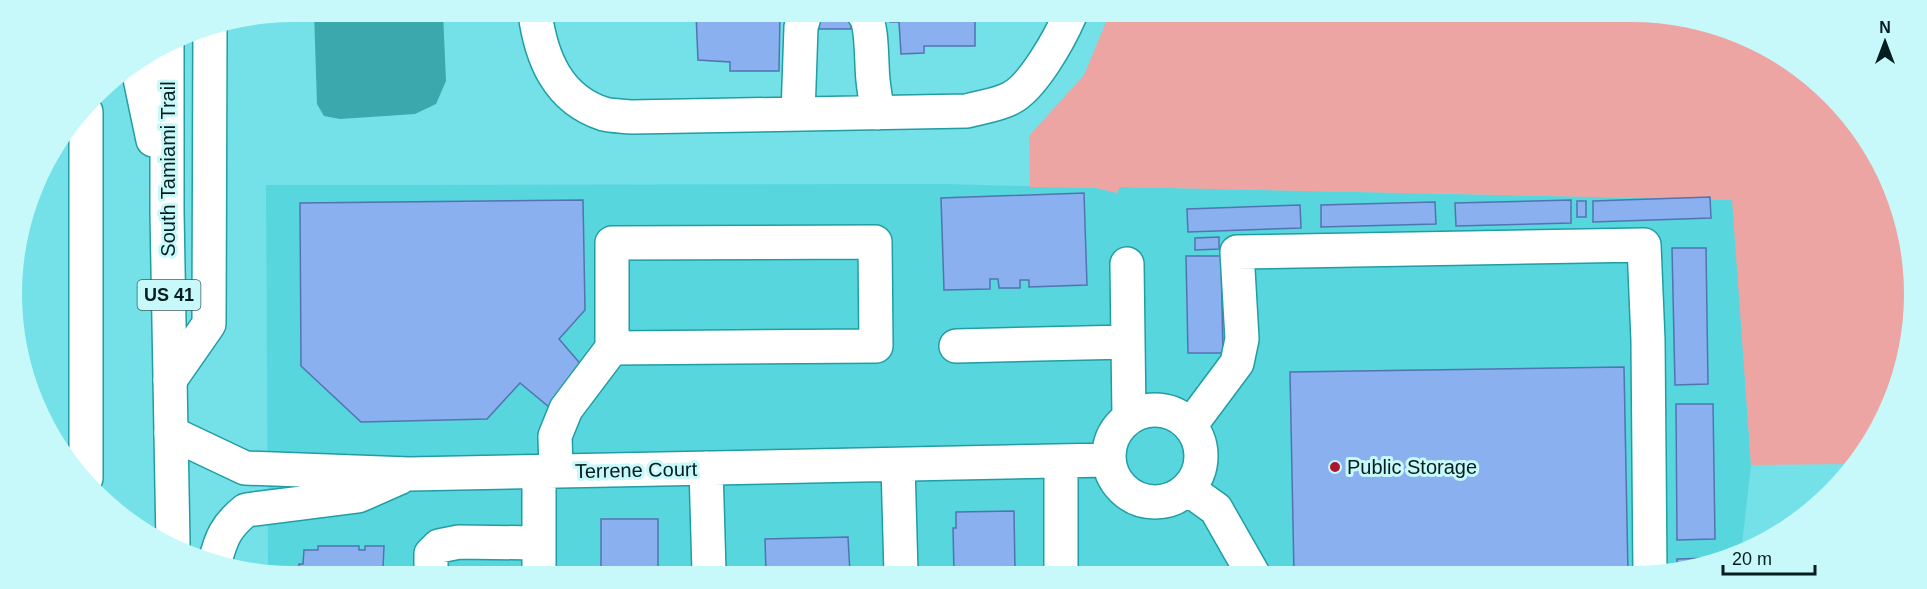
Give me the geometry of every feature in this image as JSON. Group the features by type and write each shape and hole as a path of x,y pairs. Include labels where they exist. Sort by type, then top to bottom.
{"street":[{"path":"536,22 539,40 549,66 563,87 580,103 604,114 631,117 967,111 1012,98 1036,75 1067,22"},
{"path":"798,114 803,22"},
{"path":"868,22 871,65 879,113"},
{"path":"170,380 209,324 210,36"},
{"name":"South Tamiami Trail","path":"167,54 167,212 173,537"},
{"path":"139,72 167,212"},
{"path":"86,120 86,469"},
{"path":"431,566 431,554 439,546 459,542 539,557 547,472 555,436 566,410 612,348 612,243 875,242 876,346 612,348"},
{"path":"1190,426 1237,363 1242,339 1237,252 1644,245 1648,340 1650,566"},
{"path":"1127,264 1129,418"},
{"path":"956,346 1128,342"},
{"path":"1168,411 1190,426 1201,450 1196,477 1188,489 1176,498 1161,502 1146,502 1132,497 1120,487 1112,474 1108,460 1113,436 1129,418 1141,412 1168,411"},
{"name":"Terrene Court","path":"171,433 245,468 409,474 1108,460"},
{"path":"1061,462 1061,566"},
{"path":"898,465 901,566"},
{"path":"706,468 709,566"},
{"path":"217,555 221,539 234,520 246,510 358,496 409,474"},
{"path":"1188,489 1216,509 1248,566"}],"shaded area":[{"path":"314,22 443,22 446,81 436,104 415,114 340,119 324,116 317,104"},
{"path":"1106,22 1633,22 1686,28 1737,43 1784,68 1825,102 1859,143 1884,190 1895,224 1902,259 1904,312 1899,348 1884,399 1859,446 1845,464 1751,465 1732,200 1120,187 1117,193 1096,188 1030,187 1029,136 1084,75"},
{"path":"947,184 1096,188 1117,193 1119,187 1733,200 1751,465 1742,543 1703,557 1650,566 268,565 266,185"}],"building":[{"path":"696,22 780,22 779,71 730,71 730,62 698,60"},
{"path":"819,22 851,22 851,29 819,29"},
{"path":"899,22 975,22 975,46 924,46 924,53 901,54"},
{"path":"1084,193 1087,285 1029,287 1029,280 1020,280 1020,288 999,288 998,279 990,279 990,289 944,290 941,198"},
{"path":"1710,197 1711,218 1593,222 1593,201"},
{"path":"583,200 585,310 559,339 584,368 549,407 520,383 487,419 361,422 301,366 300,203"},
{"path":"1571,200 1571,223 1456,226 1455,203"},
{"path":"1577,201 1586,201 1586,217 1577,217"},
{"path":"1435,202 1436,224 1321,227 1321,205"},
{"path":"1300,205 1301,228 1188,232 1187,209"},
{"path":"1219,237 1219,249 1195,250 1195,238"},
{"path":"1672,248 1706,248 1708,384 1675,385"},
{"path":"1186,256 1221,256 1223,353 1188,353"},
{"path":"1624,367 1628,566 1294,566 1290,372"},
{"path":"1676,404 1713,404 1715,539 1677,540"},
{"path":"1014,511 1015,566 954,566 953,528 956,528 956,512"},
{"path":"601,519 658,519 658,566 601,566"},
{"path":"848,537 850,566 766,566 765,539"},
{"path":"318,546 359,546 359,550 365,550 365,546 384,546 383,566 299,566 303,564 304,550 318,550"},
{"path":"1697,558 1677,562 1677,559"}],"place":[{"name":"Public Storage","path":"1335,467"}]}
